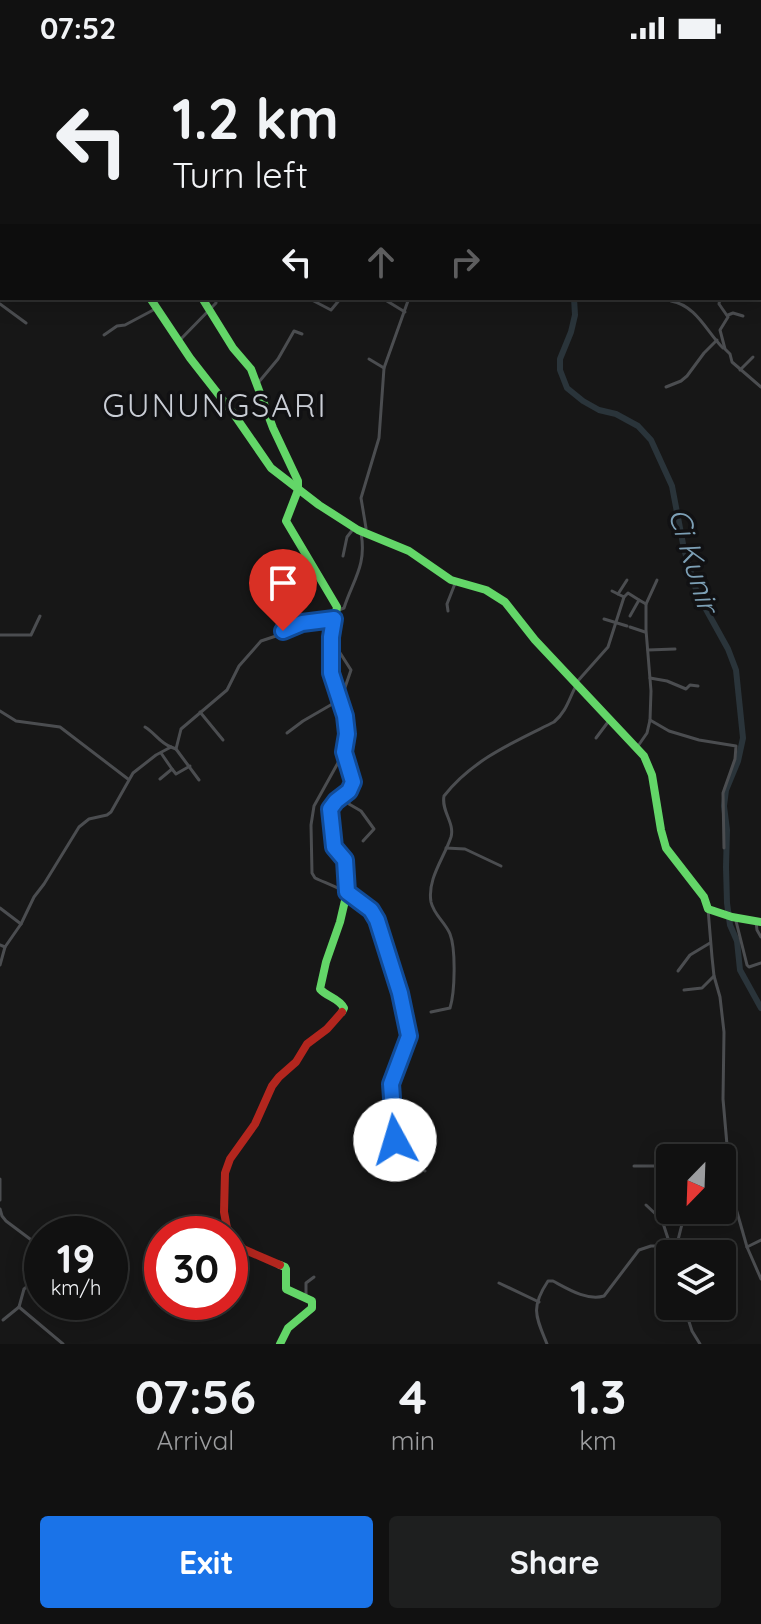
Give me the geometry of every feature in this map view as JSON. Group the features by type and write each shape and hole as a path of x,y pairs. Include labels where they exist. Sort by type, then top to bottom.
{"street":[{"path":"151,300 264,460 297,489 360,531 409,551 443,576 486,590 505,602 535,640 644,756 652,775 666,848 704,897 708,909 714,976 724,1032 723,1099 727,1144"},
{"path":"203,300 233,348 251,369 273,428 298,481 286,521 336,603 331,638 331,673 341,699 347,734 344,752 314,806 311,825 312,873 315,878 359,900 375,915 400,993 409,1036 391,1084 395,1140 404,1157 425,1171"},
{"path":"179,341 216,300"},
{"path":"312,300 331,310 339,300"},
{"path":"385,300 405,312"},
{"path":"343,556 347,537 366,528 361,498 379,438 384,368 408,300"},
{"path":"675,300 692,311 730,354 732,362 761,387"},
{"path":"720,300 719,304 728,315"},
{"path":"0,304 26,323"},
{"path":"104,335 157,308"},
{"path":"725,349 720,330 728,315 743,316"},
{"path":"257,385 279,358 294,331 302,334"},
{"path":"666,387 683,380 717,340"},
{"path":"740,370 753,357"},
{"path":"369,359 384,368"},
{"path":"0,965 2,946 21,924 34,897 79,827 89,819 111,812 128,779 140,767 173,748 181,729 227,690 239,666 261,641 302,623 335,615 344,608 348,592 361,570 363,544 360,531"},
{"path":"618,594 627,580"},
{"path":"637,748 647,733 650,720 646,604 657,580"},
{"path":"448,611 447,604 456,581"},
{"path":"612,591 624,597"},
{"path":"431,1012 450,1008 453,996 451,936 433,909 430,896 431,885 452,831 443,802 446,792 495,751 560,717 577,684 608,647 624,597 628,593 646,604"},
{"path":"630,616 639,600"},
{"path":"0,635 31,635 40,616"},
{"path":"604,619 646,633"},
{"path":"287,733 341,699 351,670 331,638"},
{"path":"648,650 675,649"},
{"path":"649,678 686,689 690,685 698,686"},
{"path":"0,711 16,721 60,727 128,779"},
{"path":"200,712 223,740"},
{"path":"596,738 610,719"},
{"path":"650,720 669,731 736,746 737,753 723,793 724,848"},
{"path":"145,727 162,743 173,748 199,780"},
{"path":"344,752 353,782 348,802 361,811 374,829 363,841"},
{"path":"161,753 176,774 190,766"},
{"path":"160,779 172,769"},
{"path":"280,1344 288,1327 312,1308 312,1301 306,1295 286,1289 288,1272 285,1267 245,1250 227,1228 225,1173 230,1159 255,1124 272,1086 296,1062 307,1044 327,1029 344,1008 341,1002 320,989 346,895 346,865 334,847 330,809 349,791"},
{"path":"446,848 464,848 501,866"},
{"path":"0,908 21,924"},
{"path":"708,909 758,921 757,930 761,937"},
{"path":"730,916 742,941 746,963 749,967 761,963"},
{"path":"678,971 690,955 711,943"},
{"path":"684,990 702,988 714,976"},
{"path":"634,1166 656,1167"},
{"path":"0,1179 0,1200"},
{"path":"646,1205 662,1220 669,1240"},
{"path":"0,1209 6,1221 24,1234"},
{"path":"736,1210 761,1279"},
{"path":"747,1247 761,1240"},
{"path":"547,1344 535,1315 548,1281 590,1298 600,1298 639,1250 656,1246"},
{"path":"306,1295 306,1283 314,1277"},
{"path":"499,1283 539,1302"},
{"path":"3,1320 19,1307 24,1289"},
{"path":"19,1307 63,1344"},
{"path":"688,1320 700,1344"}],"waterway":[{"name":"Ci Kunir","path":"574,300 571,332 560,359 560,370 567,388 599,410 616,414 638,426 651,440 672,486 684,549 697,593 736,670 743,738 724,806 727,903 730,925 737,941 740,970 761,1008"}],"traffic: fast":[{"path":"151,300 271,468 358,530 409,551 451,580 486,590 505,602 535,640 644,756 652,775 666,848 704,897 708,909 761,922"},
{"path":"203,300 233,348 251,369 273,428 298,481 298,490 286,521 337,607 332,634 331,673 345,716 347,734 344,752 353,782 330,809 334,847 345,860 347,892 320,989 342,1005 342,1012"},
{"path":"280,1265 286,1269 286,1289 312,1301 312,1308 288,1328 280,1344"}],"traffic: jam":[{"path":"280,1265 243,1249 227,1228 224,1212 225,1173 230,1159 255,1124 272,1086 296,1062 307,1044 327,1029 342,1012"}],"district":[{"name":"GUNUNGSARI","path":"215,405"}],"route":[{"path":"283,631 302,623 334,619 331,673 345,716 347,734 344,752 353,782 349,791 330,809 333,842 345,860 347,892 371,910 377,920 400,993 409,1036 391,1084 395,1140"}]}
